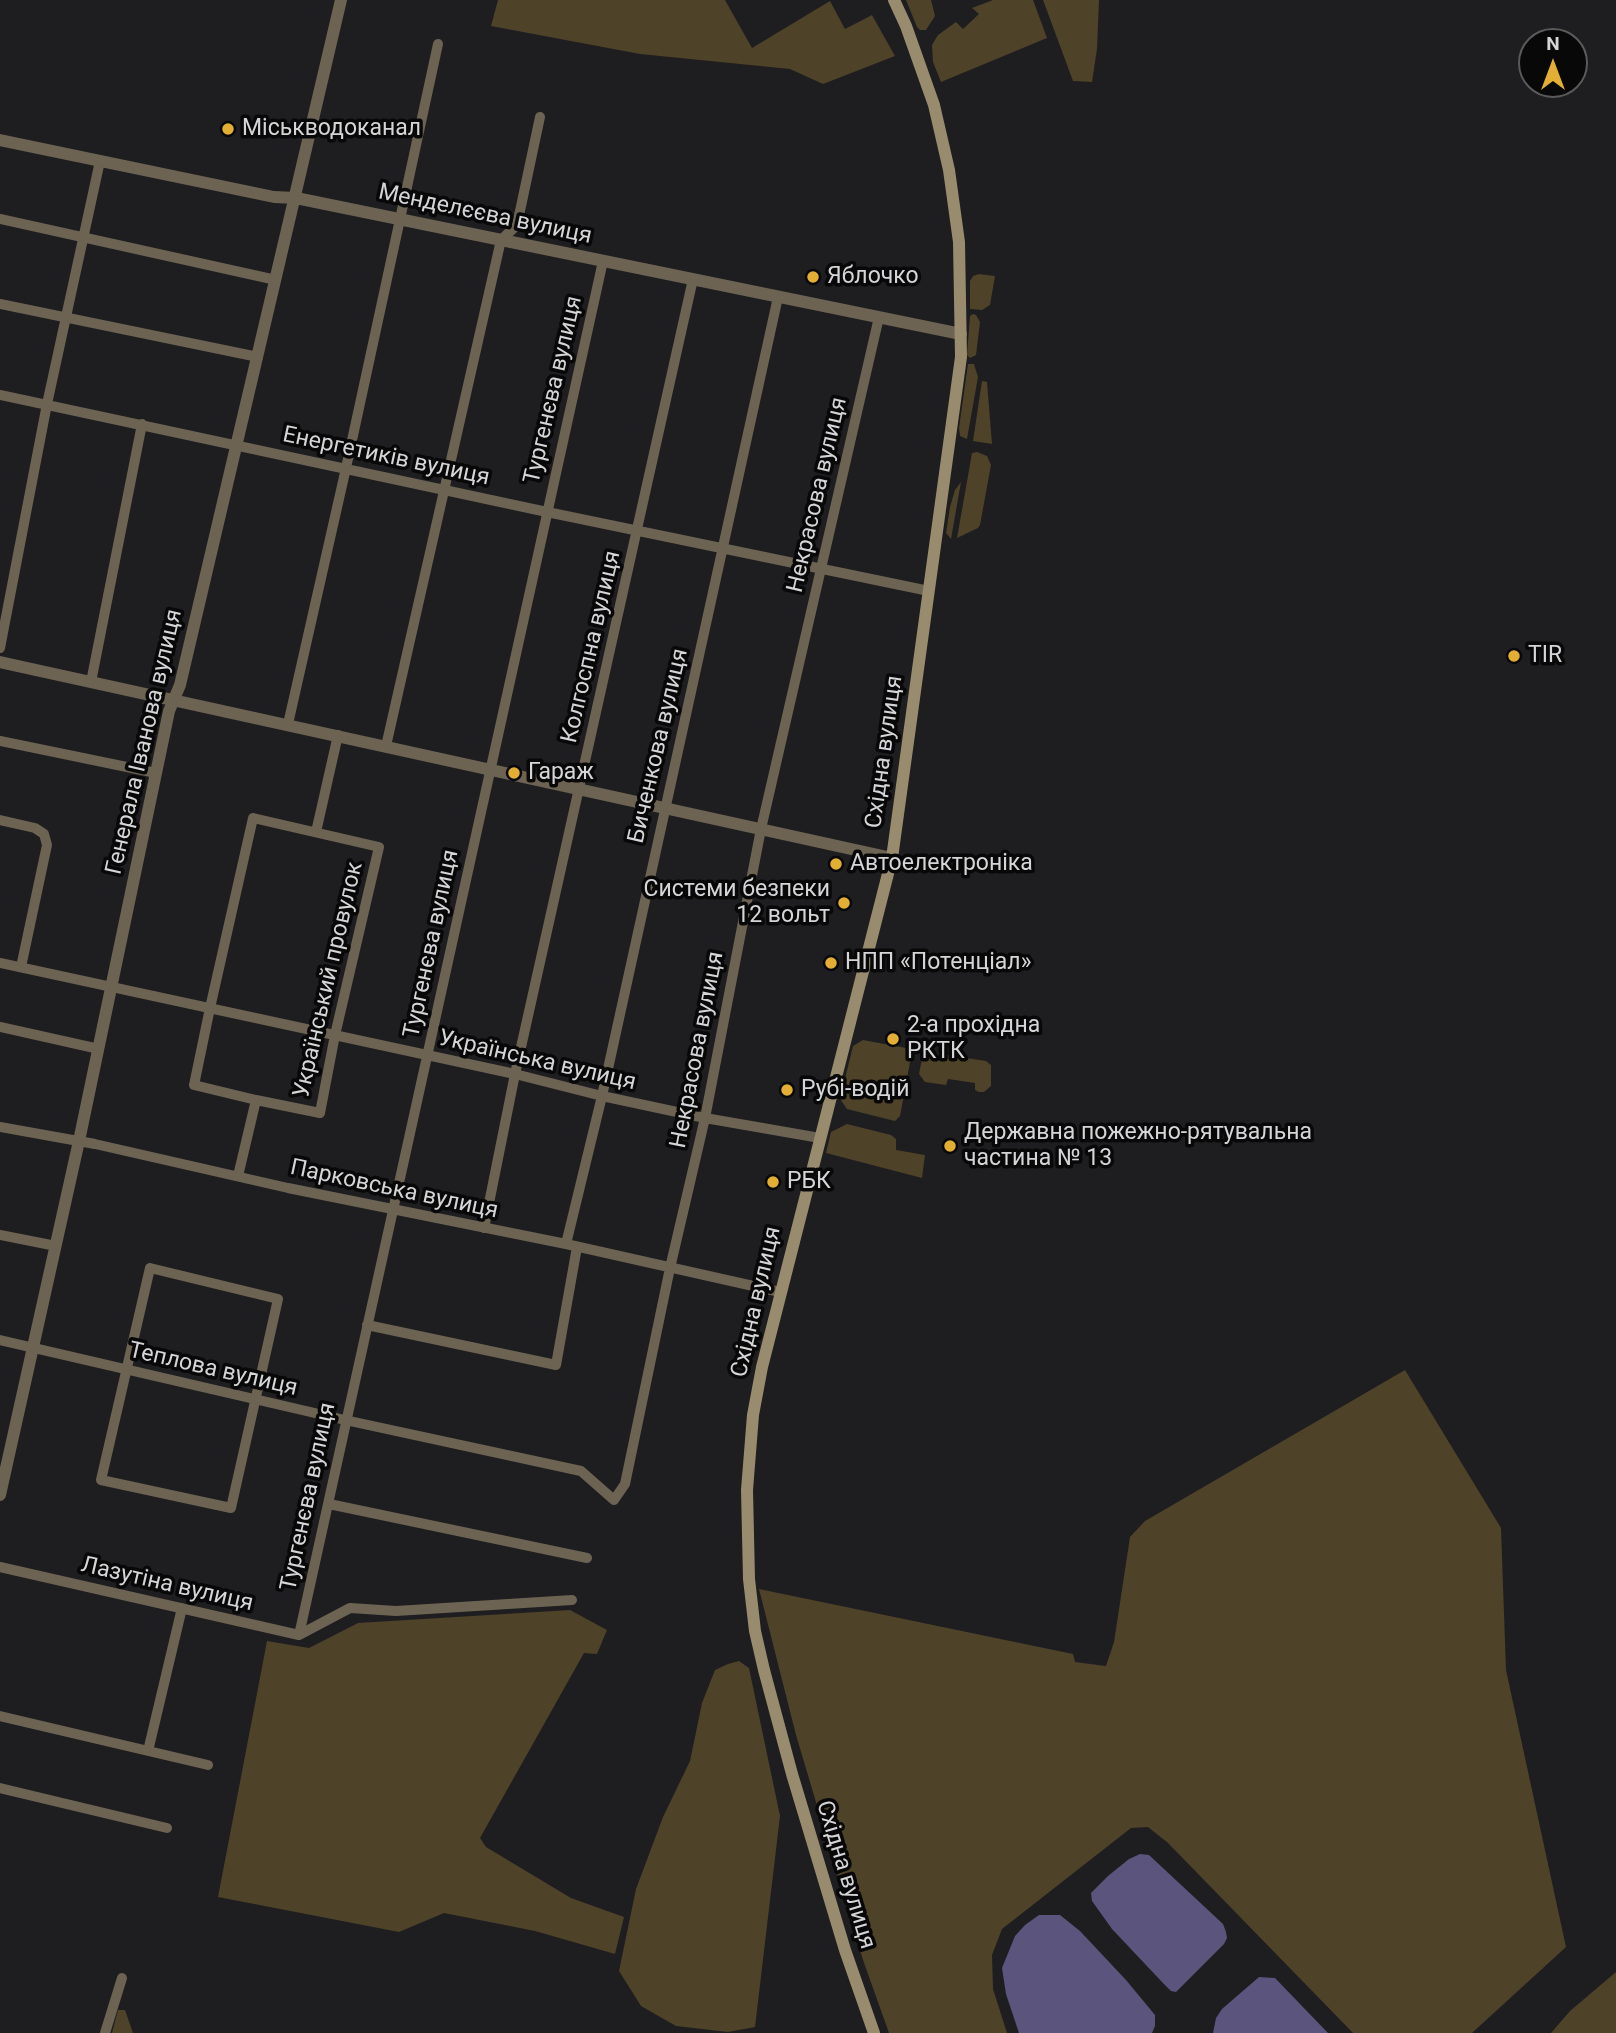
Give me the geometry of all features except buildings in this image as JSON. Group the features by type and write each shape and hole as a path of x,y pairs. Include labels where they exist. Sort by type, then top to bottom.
{"main road":[{"name":"Східна вулиця","path":"874,2033 845,1950 796,1787 755,1631 749,1579 747,1490 753,1415 762,1367 892,858 956,396 961,334 959,242 949,170 934,106 894,0"}],"street":[{"name":"Генерала Іванова вулиця","path":"0,1495 4,1458 56,1246 169,711 180,685 341,0"},
{"path":"288,724 438,44"},
{"path":"386,746 501,240 517,225 540,117"},
{"name":"Менделєєва вулиця","path":"0,140 961,334"},
{"path":"0,648 47,404 100,161"},
{"path":"0,219 276,280"},
{"name":"Тургенєва вулиця","path":"299,1634 603,261"},
{"name":"Колгоспна вулиця","path":"484,1228 515,1074 693,279"},
{"name":"Биченкова вулиця","path":"566,1244 602,1096 778,297"},
{"path":"0,303 258,357"},
{"name":"Некрасова вулиця","path":"614,1500 625,1483 705,1118 761,830 879,317"},
{"name":"Енергетиків вулиця","path":"0,395 929,591"},
{"path":"91,682 142,424"},
{"path":"0,662 892,858"},
{"path":"316,832 338,736"},
{"path":"0,741 156,773"},
{"name":"Український провулок","path":"253,818 379,847 335,1035 320,1113 194,1085 209,1008 253,818"},
{"path":"0,820 35,828 44,834 47,845 21,967"},
{"name":"Українська вулиця","path":"0,962 515,1074 602,1096 705,1118 820,1138"},
{"path":"0,1027 99,1049"},
{"path":"238,1176 256,1100"},
{"name":"Парковська вулиця","path":"0,1128 79,1141 780,1292"},
{"path":"0,1235 56,1246"},
{"path":"366,1325 556,1365 577,1247"},
{"path":"150,1268 278,1298 255,1400 231,1508 101,1480 150,1268"},
{"name":"Теплова вулиця","path":"0,1340 126,1371 581,1471 614,1500"},
{"path":"329,1504 587,1558"},
{"name":"Лазутіна вулиця","path":"0,1567 299,1634"},
{"path":"299,1634 351,1608 396,1611 572,1600"},
{"path":"148,1751 182,1608"},
{"path":"0,1716 208,1765"},
{"path":"0,1788 167,1828"},
{"path":"106,2033 122,1978"}],"shaded area":[{"path":"498,0 725,0 752,48 830,1 845,29 872,15 895,56 823,84 790,69 640,54 491,26"},
{"path":"906,0 931,0 935,16 926,30 917,27"},
{"path":"993,0 1033,0 1047,38 941,82 933,62 932,45 938,35 956,22 963,29 979,14 972,8"},
{"path":"1043,0 1099,0 1097,49 1092,82 1073,81"},
{"path":"973,276 995,276 990,305 982,310 970,309 970,281"},
{"path":"973,314 980,322 976,355 970,358 967,355 970,316"},
{"path":"968,364 974,364 978,377 967,439 960,436 959,428"},
{"path":"982,381 987,382 992,444 973,441"},
{"path":"972,453 987,456 991,465 980,525 957,538"},
{"path":"961,482 951,539 946,533 950,507 955,490"},
{"path":"863,1040 906,1048 911,1057 900,1116 895,1121 847,1109 840,1099 853,1046"},
{"path":"928,1052 986,1061 991,1065 991,1086 984,1092 979,1092 975,1090 975,1083 948,1079 946,1085 925,1082 919,1074 923,1054"},
{"path":"847,1124 891,1135 896,1139 896,1150 925,1155 922,1178 826,1153 831,1132"},
{"path":"1405,1370 1501,1528 1506,1670 1566,1947 1472,2033 1353,2033 1168,1843 1148,1827 1131,1828 1002,1929 992,1955 993,1989 1007,2033 889,2033 863,1960 796,1735 759,1589 1073,1654 1075,1662 1106,1666 1114,1642 1130,1537 1145,1521"},
{"path":"570,1610 607,1630 597,1654 584,1653 480,1838 486,1847 571,1898 624,1917 615,1954 535,1931 444,1913 399,1932 218,1897 267,1641 309,1648 358,1623"},
{"path":"739,1661 749,1668 780,1816 755,2027 728,2032 676,2026 641,2006 619,1971 636,1889 663,1817 690,1761 702,1703 715,1670"},
{"path":"1140,1854 1149,1855 1223,1924 1226,1932 1224,1944 1176,1992 1171,1991 1112,1929 1092,1901 1091,1893 1108,1876 1129,1859"},
{"path":"1039,1915 1060,1915 1080,1931 1155,2015 1152,2033 1019,2033 1006,1994 1002,1968 1015,1936"},
{"path":"1616,1972 1616,2033 1551,2033 1570,2011"},
{"path":"1259,1977 1275,1978 1328,2033 1213,2033 1216,2018 1222,2009"},
{"path":"118,2010 125,2010 133,2033 112,2033"}],"place":[{"name":"Міськводоканал","path":"228,129"},
{"name":"Яблочко","path":"813,277"},
{"name":"TIR","path":"1514,656"},
{"name":"Гараж","path":"514,773"},
{"name":"Автоелектроніка","path":"836,864"},
{"name":"Системи безпеки 12 вольт","path":"844,903"},
{"name":"НПП «Потенціал»","path":"831,963"},
{"name":"2-а прохідна РКТК","path":"893,1039"},
{"name":"Рубі-водій","path":"787,1090"},
{"name":"Державна пожежно-рятувальна частина № 13","path":"950,1146"},
{"name":"РБК","path":"773,1182"}]}
